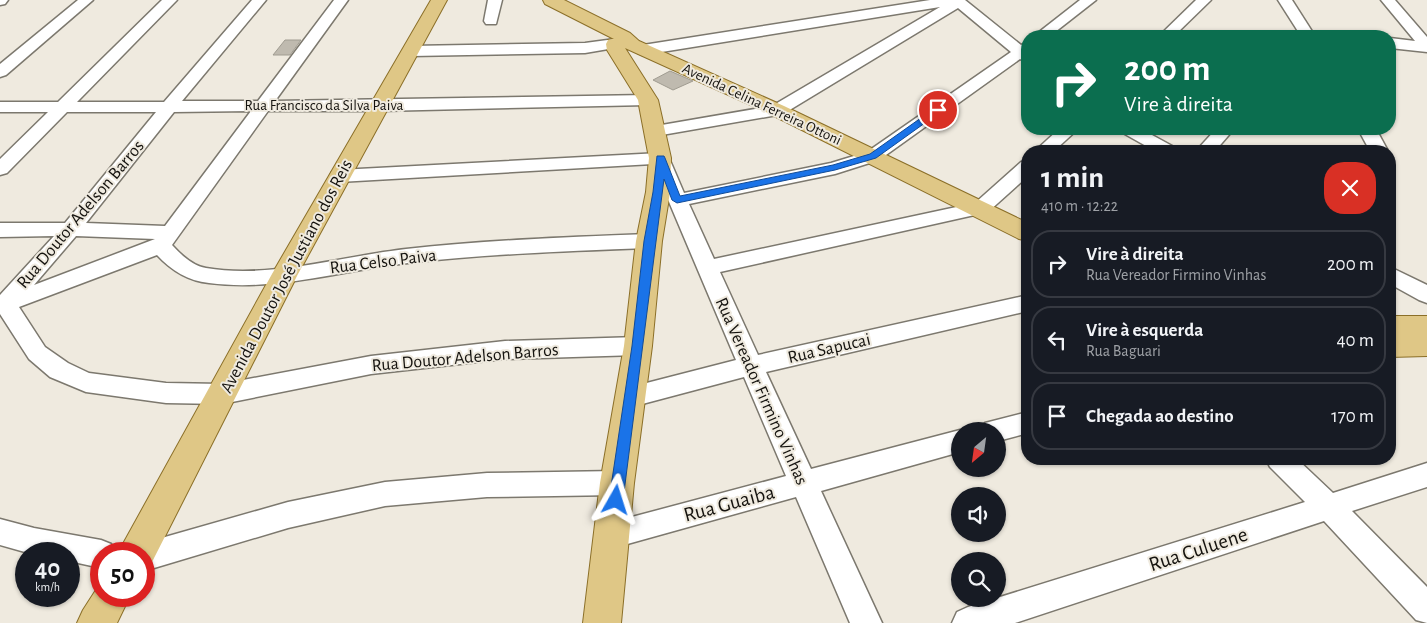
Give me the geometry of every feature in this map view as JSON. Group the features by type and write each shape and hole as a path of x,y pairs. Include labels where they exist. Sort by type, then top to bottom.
{"main road":[{"name":"Avenida Doutor José Justiano dos Reis","path":"143,542 285,274 439,0"},
{"name":"Avenida Celina Ferreira Ottoni","path":"545,2 628,44 778,110 1021,229"},
{"path":"602,623 613,535 617,483 638,346 649,241 658,192 658,145 648,100 616,50 628,44"},
{"path":"1396,326 1427,326"},
{"path":"1396,346 1427,345"},
{"path":"96,623 105,607"}],"street":[{"path":"0,72 86,0"},
{"path":"0,169 170,0"},
{"name":"Rua Doutor Adelson Barros","path":"259,0 170,105 71,230 3,305 38,353 59,370 86,382 166,393 222,394 380,364 505,350 638,346"},
{"path":"3,305 166,240 341,0"},
{"path":"491,21 495,0"},
{"path":"1050,30 1089,0"},
{"path":"1172,30 1204,0"},
{"path":"1285,0 1304,30"},
{"path":"1388,0 1427,46"},
{"path":"411,51 586,48 957,1 1021,50"},
{"path":"340,176 658,145 778,110 957,1"},
{"path":"1396,43 1427,46"},
{"path":"677,200 835,168 873,156 1021,56"},
{"name":"Rua Francisco da Silva Paiva","path":"0,106 379,106 648,100"},
{"path":"1051,145 1062,135"},
{"path":"1140,135 1157,145"},
{"path":"1210,145 1220,135"},
{"name":"Rua Vereador Firmino Vinhas","path":"658,145 677,200 866,623"},
{"path":"707,268 981,208 1021,172"},
{"path":"0,230 71,230 166,240"},
{"name":"Rua Celso Paiva","path":"166,240 175,262 190,271 206,276 234,278 285,274 406,257 500,248 649,241"},
{"path":"1396,277 1427,295"},
{"name":"Rua Sapucai","path":"631,397 751,366 1021,305"},
{"path":"1006,428 1021,424"},
{"name":"Rua Guaiba","path":"613,535 951,443"},
{"path":"1286,465 1330,507 1427,609"},
{"name":"Rua Culuene","path":"968,623 1427,475"},
{"path":"155,555 288,515 385,494 487,485 617,483"},
{"path":"0,532 90,552"}],"building":[{"path":"285,40 301,40 290,55 273,55"},
{"path":"670,71 693,81 673,90 653,80"}],"route":[{"path":"616,500 638,346 649,241 658,192 660,158 677,200 835,168 873,156 938,110"}]}
